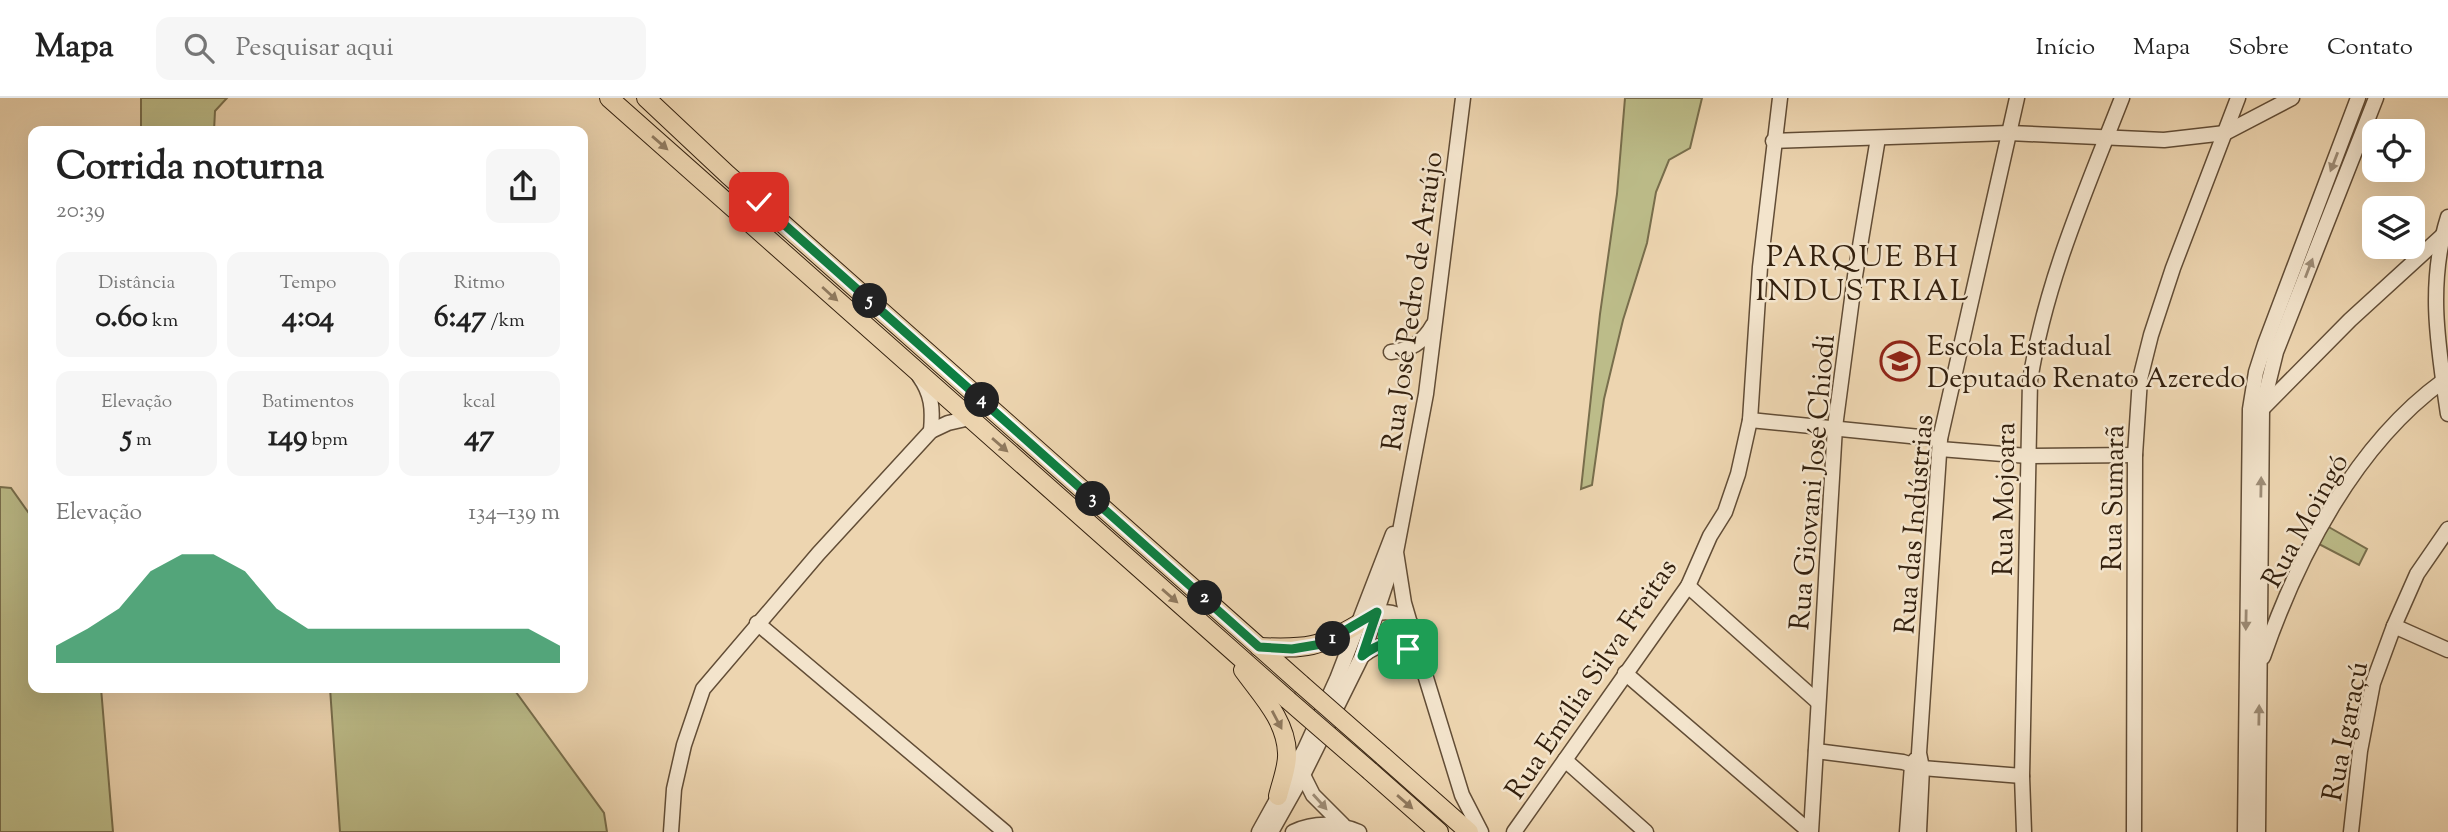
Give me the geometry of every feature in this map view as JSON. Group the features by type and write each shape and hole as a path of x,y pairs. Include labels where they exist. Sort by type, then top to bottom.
{"main road":[{"path":"608,98 1439,832"},
{"path":"646,98 728,175 1469,832"},
{"path":"1259,647 1312,647 1333,639 1360,623"},
{"path":"1225,644 1274,713 1283,731 1288,754 1278,796"}],"street":[{"name":"Rua José Pedro de Araújo","path":"1464,98 1426,394 1396,552 1404,603 1462,795 1482,832"},
{"name":"Rua Emília Silva Freitas","path":"1514,832 1688,586 1710,536 1725,512 1738,474 1750,420 1759,267 1780,98"},
{"name":"Rua das Indústrias","path":"1919,832 1918,762 1940,444 2017,98"},
{"name":"Rua Mojoara","path":"2024,832 2022,776 2030,381 2036,343 2048,298 2122,98"},
{"name":"Rua Sumarã","path":"2135,831 2135,455 2140,379 2173,268 2238,98"},
{"path":"1773,141 2009,133 2164,140 2225,133 2292,98"},
{"path":"2258,832 2252,755 2249,426 2256,372 2358,98"},
{"path":"2245,832 2259,668 2262,409 2276,352 2376,98"},
{"name":"Rua Giovani José Chiodi","path":"1810,832 1835,427 1855,276 1878,138"},
{"path":"2448,217 2436,265 2436,320 2448,414"},
{"path":"2249,426 2262,409 2350,320 2442,236"},
{"path":"1391,352 1419,344 1436,321"},
{"path":"913,368 926,386 933,407 931,431"},
{"name":"Rua Moingó","path":"2259,668 2307,553 2340,494 2365,457 2416,401 2443,381"},
{"path":"671,832 684,745 703,689 757,623 931,431 948,423 970,418"},
{"path":"1750,420 1835,427 2028,456 2135,455"},
{"name":"Rua José Pedro de Araújo","path":"1320,717 1404,511"},
{"name":"Rua Igaraçú","path":"2351,832 2360,751 2373,683 2417,574 2448,529"},
{"path":"1271,832 1303,775 1362,656 1396,552"},
{"path":"1688,586 1818,702"},
{"path":"1360,623 1377,612 1387,611 1402,616 1412,625"},
{"path":"757,623 1005,832"},
{"path":"2394,626 2448,650"},
{"path":"1362,656 1373,647 1392,643 1408,649 1423,668"},
{"path":"1625,673 1810,832"},
{"path":"1320,717 1303,775 1313,795 1343,825 1359,832"},
{"path":"1259,832 1320,717"},
{"path":"1816,751 2022,776"},
{"path":"1565,760 1646,832"},
{"name":"Rua das Indústrias","path":"1907,832 1918,762"},
{"path":"1439,806 1454,805 1460,801 1462,795"},
{"path":"1293,832 1323,825 1343,825"}],"green space":[{"path":"141,98 227,98 215,111 214,126 141,126"},
{"path":"1625,98 1702,98 1690,148 1669,160 1656,192 1647,243 1623,320 1604,399 1592,485 1581,489 1600,314 1617,194"},
{"path":"0,487 11,488 28,512 28,693 101,693 113,832 0,832"},
{"path":"2327,526 2367,549 2359,565 2317,543"},
{"path":"330,693 517,693 604,813 607,832 340,832"}],"place":[{"name":"Escola Estadual Deputado Renato Azeredo","path":"1900,361"}],"district":[{"name":"PARQUE BH INDUSTRIAL","path":"1863,273"}],"route":[{"path":"759,202 1259,647 1312,647 1341,634 1377,612 1362,656 1382,644 1392,643 1408,649"}]}
